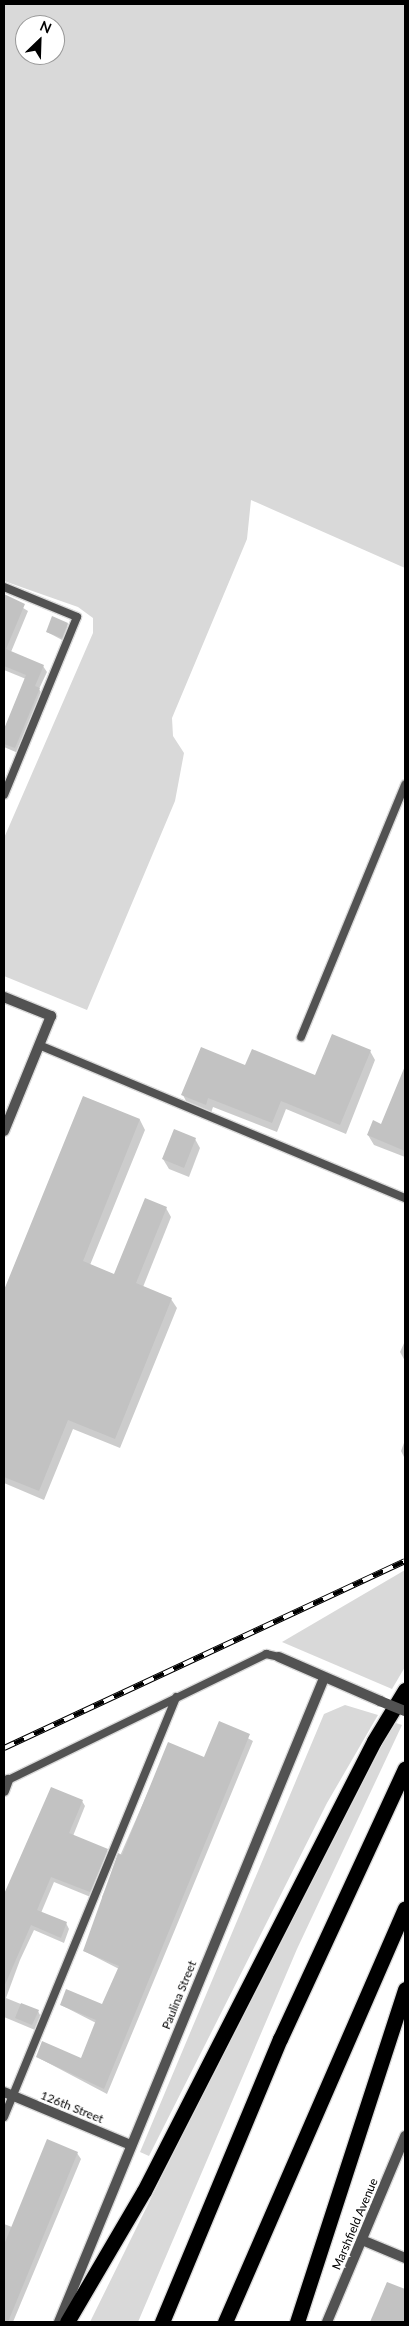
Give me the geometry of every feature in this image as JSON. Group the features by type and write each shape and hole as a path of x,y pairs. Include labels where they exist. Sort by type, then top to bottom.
{"highway":[{"path":"67,2322 144,2191 374,1741 405,1690"},
{"path":"162,2322 280,2039 405,1768"},
{"path":"225,2322 405,1909"},
{"path":"298,2322 405,1989"}],"street":[{"path":"4,997 51,1016 4,1131"},
{"path":"279,1656 324,1678 405,1711"},
{"name":"Paulina Street","path":"59,2322 324,1678"},
{"path":"4,1791 6,1781"},
{"name":"126th Street","path":"8,2094 131,2145"},
{"name":"Marshfield Avenue","path":"327,2322 405,2136"},
{"path":"362,2240 405,2258"}],"lane":[{"path":"4,586 77,617 4,795"},
{"path":"301,1037 405,785"},
{"path":"39,1045 405,1198"},
{"path":"6,1781 266,1654 279,1656"},
{"path":"4,2117 8,2094 176,1697"}],"shaded area":[{"path":"4,4 405,4 405,568 251,500 247,539 172,718 173,736 184,753 175,801 87,1010 4,976 4,838 93,633 93,618 78,607 4,581"},
{"path":"405,1570 405,1667 392,1689 282,1642"},
{"path":"345,1705 378,1715 327,1803 149,2156 140,2152 324,1714"},
{"path":"393,1722 402,1725 297,1949 138,2322 90,2322 344,1807"}],"building":[{"path":"4,594 25,604 6,649 44,665 35,686 40,688 15,748 4,744 4,729 26,675 4,666"},
{"path":"52,616 68,623 62,638 46,632"},
{"path":"332,1034 371,1050 340,1125 281,1101 272,1123 208,1098 206,1105 181,1095 201,1047 245,1065 252,1049 315,1075"},
{"path":"405,1066 405,1151 367,1135 373,1120 381,1124"},
{"path":"83,1096 140,1119 83,1261 114,1274 145,1198 167,1207 136,1283 172,1298 115,1439 68,1420 39,1491 4,1477 4,1290"},
{"path":"174,1129 196,1138 184,1168 162,1159"},
{"path":"219,1721 250,1734 104,2089 36,2057 42,2041 81,2058 96,2020 60,2005 66,1989 102,2004 119,1966 83,1951 118,1853 122,1855 168,1742 204,1757"},
{"path":"51,1787 83,1800 69,1833 108,1849 90,1892 51,1877 37,1910 67,1922 61,1938 31,1925 4,1987 4,1894"},
{"path":"21,2003 39,2010 32,2025 15,2018"},
{"path":"47,2139 78,2152 8,2322 4,2322 4,2245"},
{"path":"387,2282 405,2289 405,2322 370,2322"}],"railway":[{"path":"4,1748 405,1561"}]}
